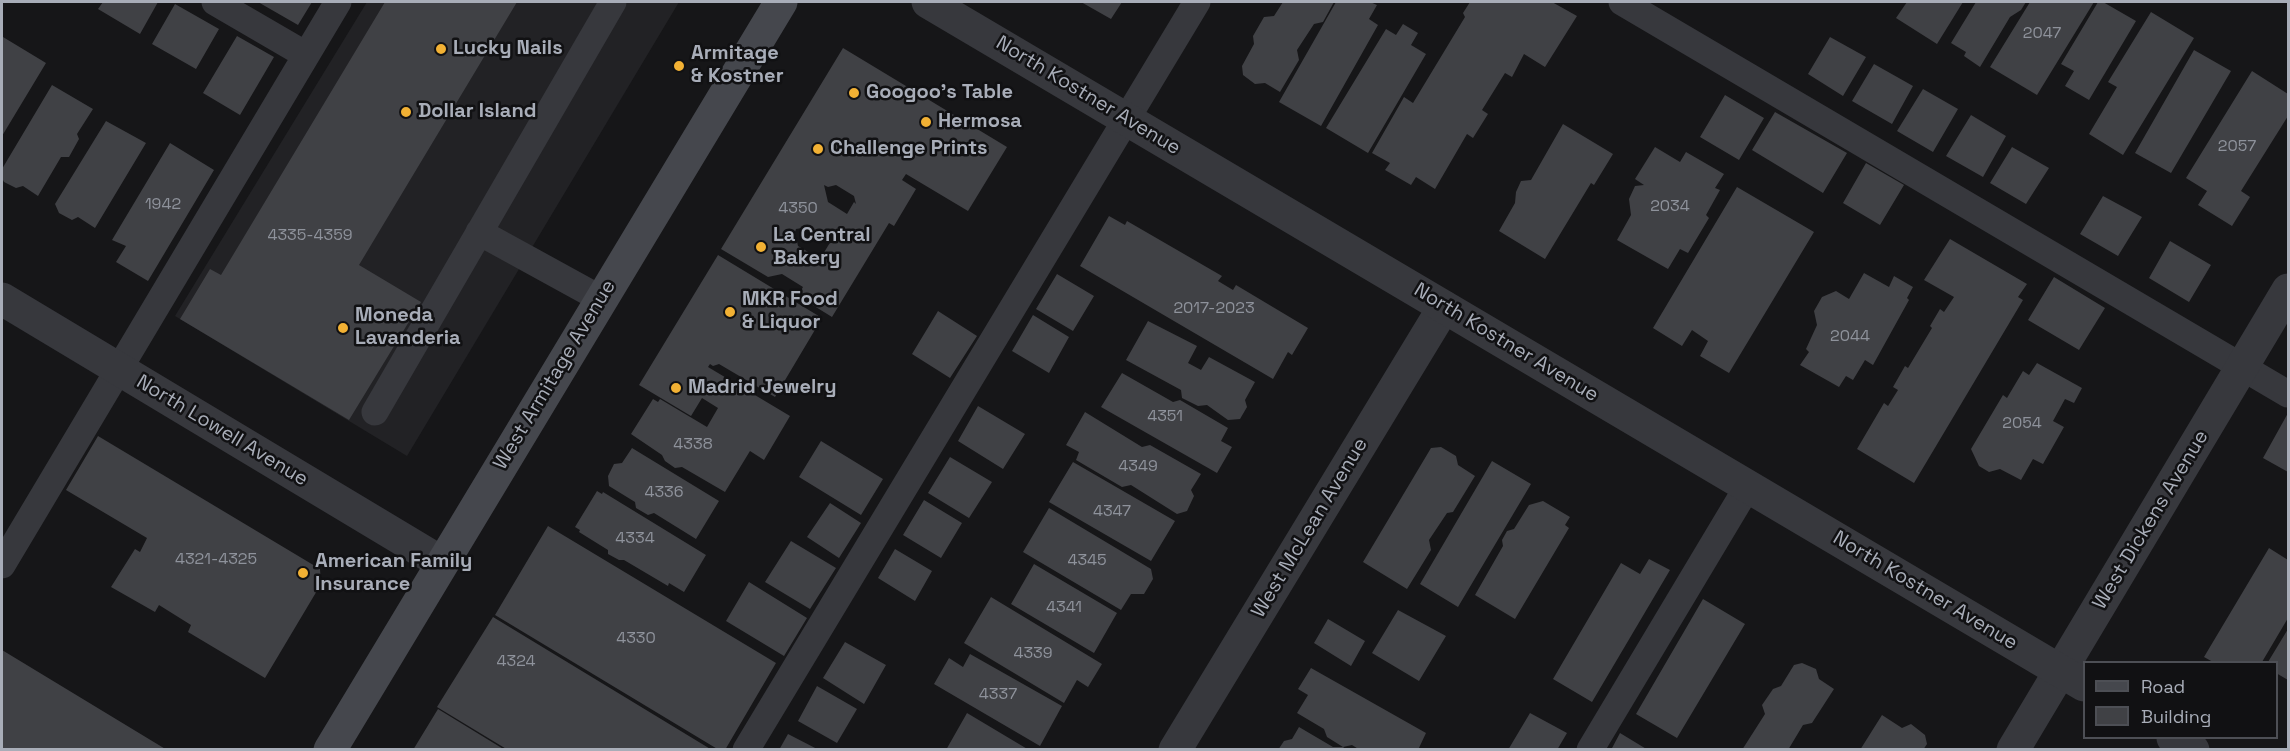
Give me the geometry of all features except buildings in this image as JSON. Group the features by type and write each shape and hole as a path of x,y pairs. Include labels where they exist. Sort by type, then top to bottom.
{"main road":[{"name":"West Armitage Avenue","path":"330,750 781,2"}],"street":[{"name":"North Kostner Avenue","path":"948,7 1126,119 2072,678"},
{"name":"West Dickens Avenue","path":"2013,750 2072,678 2242,367 2289,290"},
{"name":"North Lowell Avenue","path":"2,299 442,563"},
{"name":"West McLean Avenue","path":"1175,750 1444,307"},
{"path":"2175,739 2193,750"}],"lane":[{"path":"215,2 306,56"},
{"path":"2,565 338,2"},
{"path":"375,412 613,2"},
{"path":"746,750 1197,2"},
{"path":"1622,2 2289,394"},
{"path":"479,232 601,299"},
{"path":"1590,750 1748,486"}],"shaded area":[{"path":"367,2 679,2 407,456 175,316"}],"place":[{"name":"Lucky Nails","path":"441,49"},
{"name":"Armitage & Kostner","path":"679,66"},
{"name":"Googoo's Table","path":"854,93"},
{"name":"Dollar Island","path":"406,112"},
{"name":"Hermosa","path":"926,122"},
{"name":"Challenge Prints","path":"818,149"},
{"name":"La Central Bakery","path":"761,247"},
{"name":"MKR Food & Liquor","path":"730,312"},
{"name":"Moneda Lavanderia","path":"343,328"},
{"name":"Madrid Jewelry","path":"676,388"},
{"name":"American Family Insurance","path":"303,573"}]}
